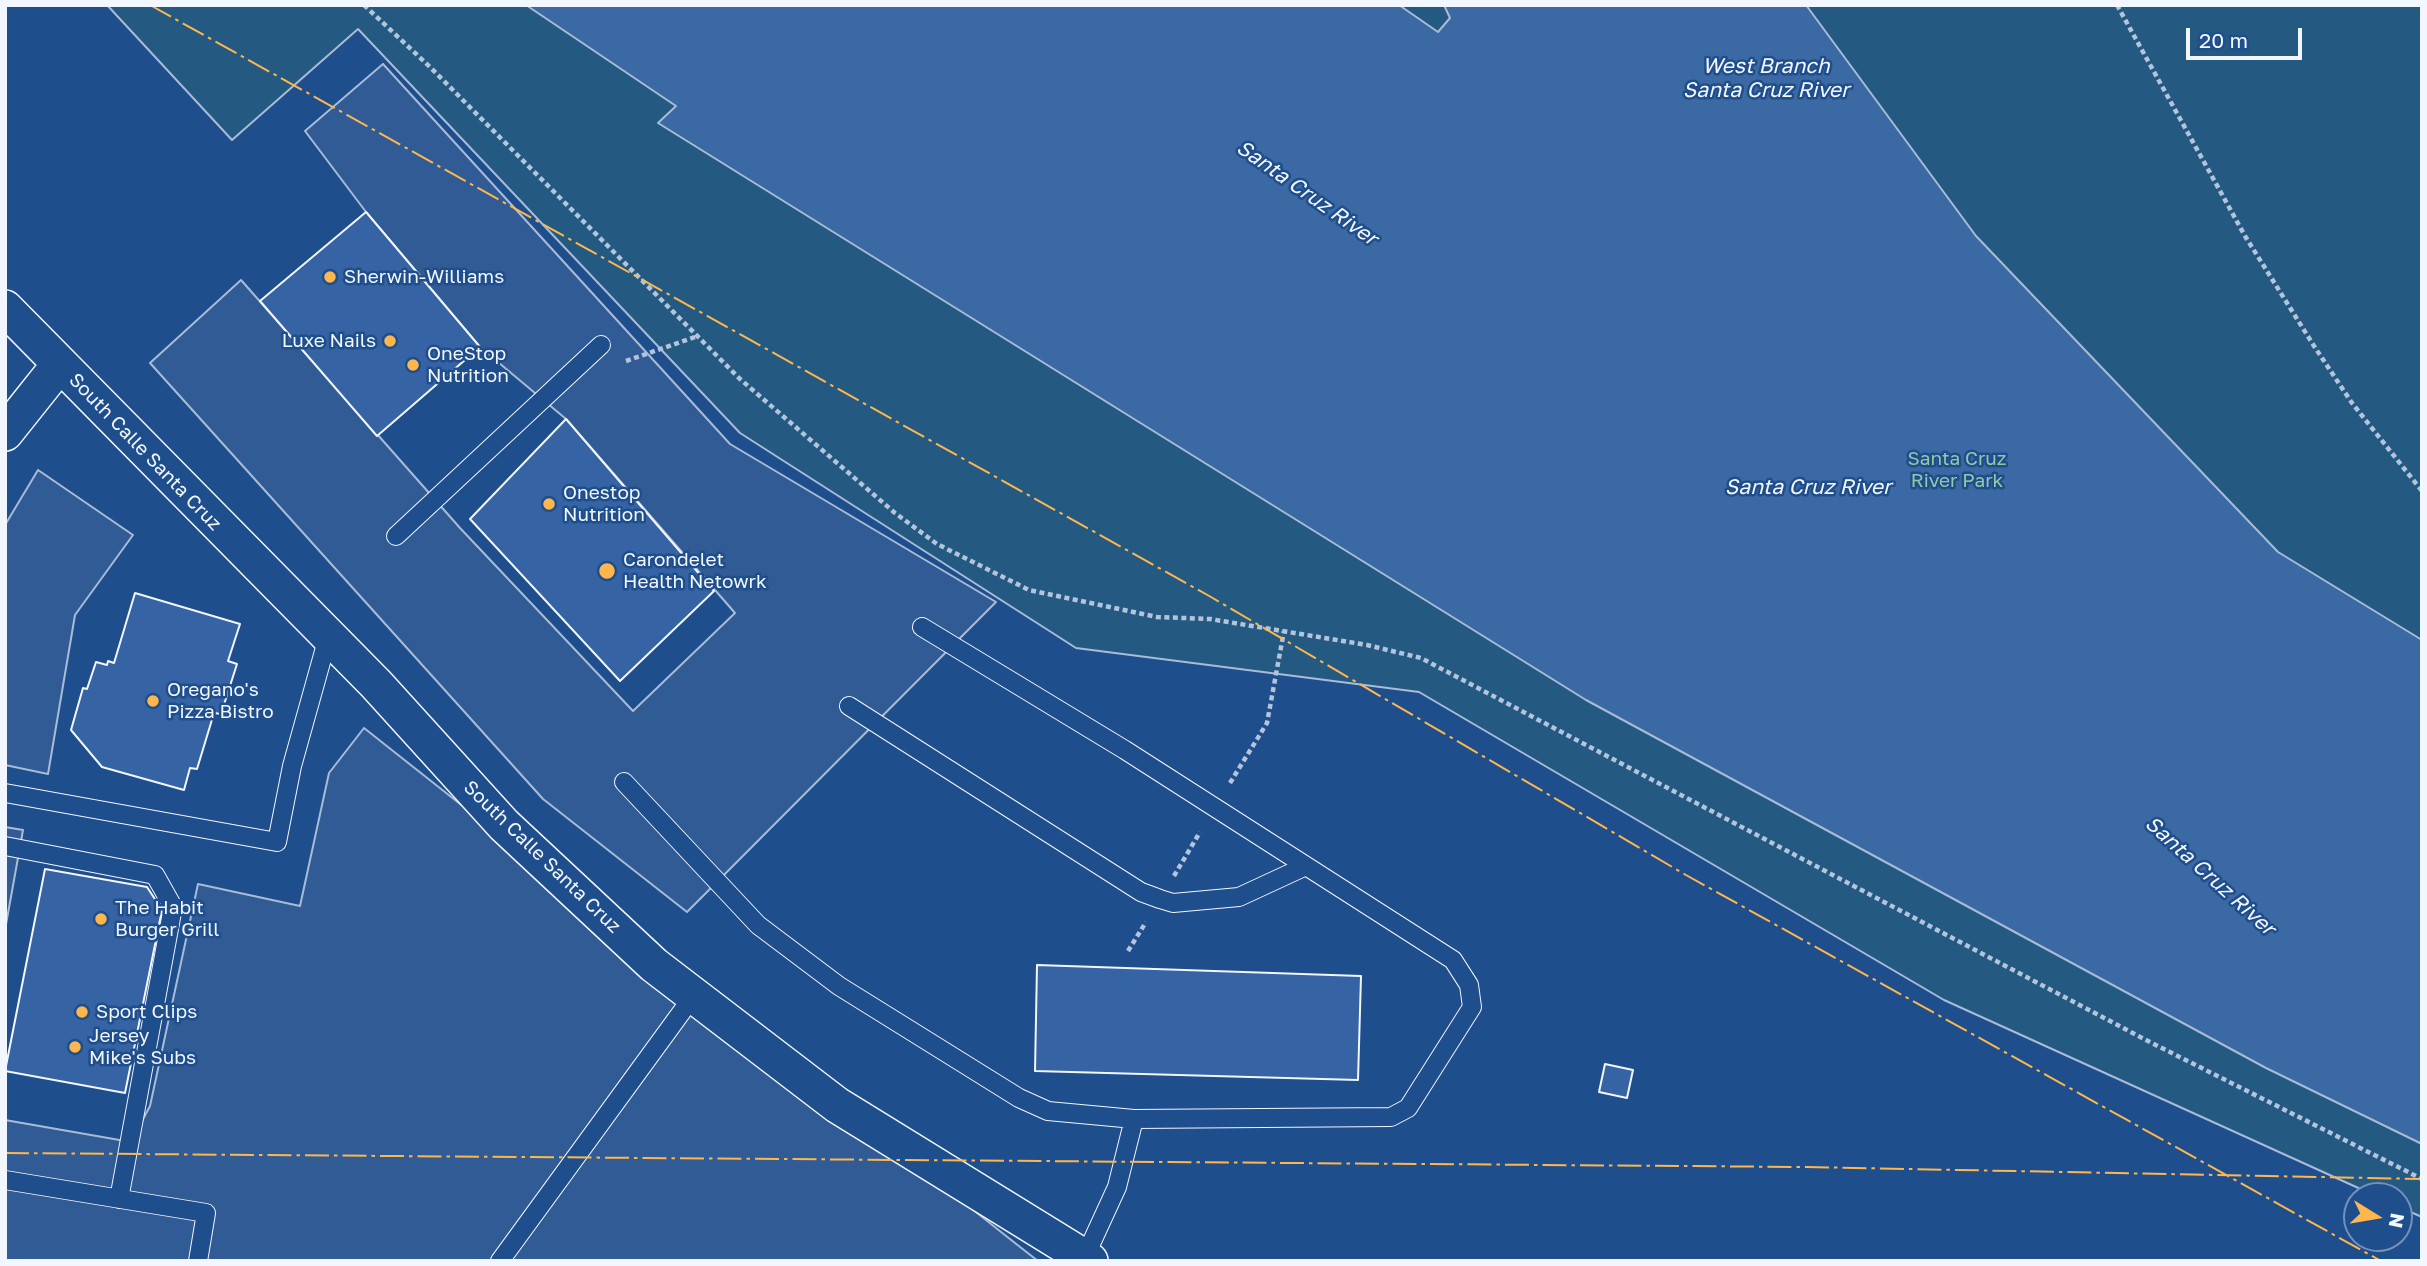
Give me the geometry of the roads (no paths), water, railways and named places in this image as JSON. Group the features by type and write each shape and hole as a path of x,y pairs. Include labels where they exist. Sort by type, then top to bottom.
{"street":[{"name":"South Calle Santa Cruz","path":"5,308 376,684 504,825 654,965 838,1105 1086,1260"},
{"path":"5,433 60,364"}],"lane":[{"path":"396,536 601,345"},
{"path":"624,782 758,925 839,986 1019,1098 1048,1111 1134,1119 1391,1117 1408,1108 1472,1007 1469,985 1453,960 1125,750 922,627"},
{"path":"5,793 277,842 292,765 328,637"},
{"path":"849,706 1141,892 1160,899 1173,903 1239,897 1306,866"},
{"path":"5,846 155,875 173,907 119,1199"},
{"path":"500,1261 694,995"},
{"path":"1086,1260 1117,1187 1134,1119"},
{"path":"5,1180 206,1213 198,1261"}],"water":[{"name":"Santa Cruz River","path":"526,5 1399,5 1438,32 1450,18 1444,5 1806,5 1976,236 2278,552 2422,640 2422,1144 2266,1068 1586,700 658,123 676,106"}],"place":[{"name":"Sherwin-Williams","path":"330,277"},
{"name":"Luxe Nails","path":"390,341"},
{"name":"OneStop Nutrition","path":"413,365"},
{"name":"Onestop Nutrition","path":"549,504"},
{"name":"Carondelet Health Netowrk","path":"607,571"},
{"name":"Oregano's Pizza Bistro","path":"153,701"},
{"name":"The Habit Burger Grill","path":"101,919"},
{"name":"Sport Clips","path":"82,1012"},
{"name":"Jersey Mike's Subs","path":"75,1047"}],"water label":[{"name":"West Branch Santa Cruz River","path":"1766,78"}],"park label":[{"name":"Santa Cruz River Park","path":"1957,470"}]}
